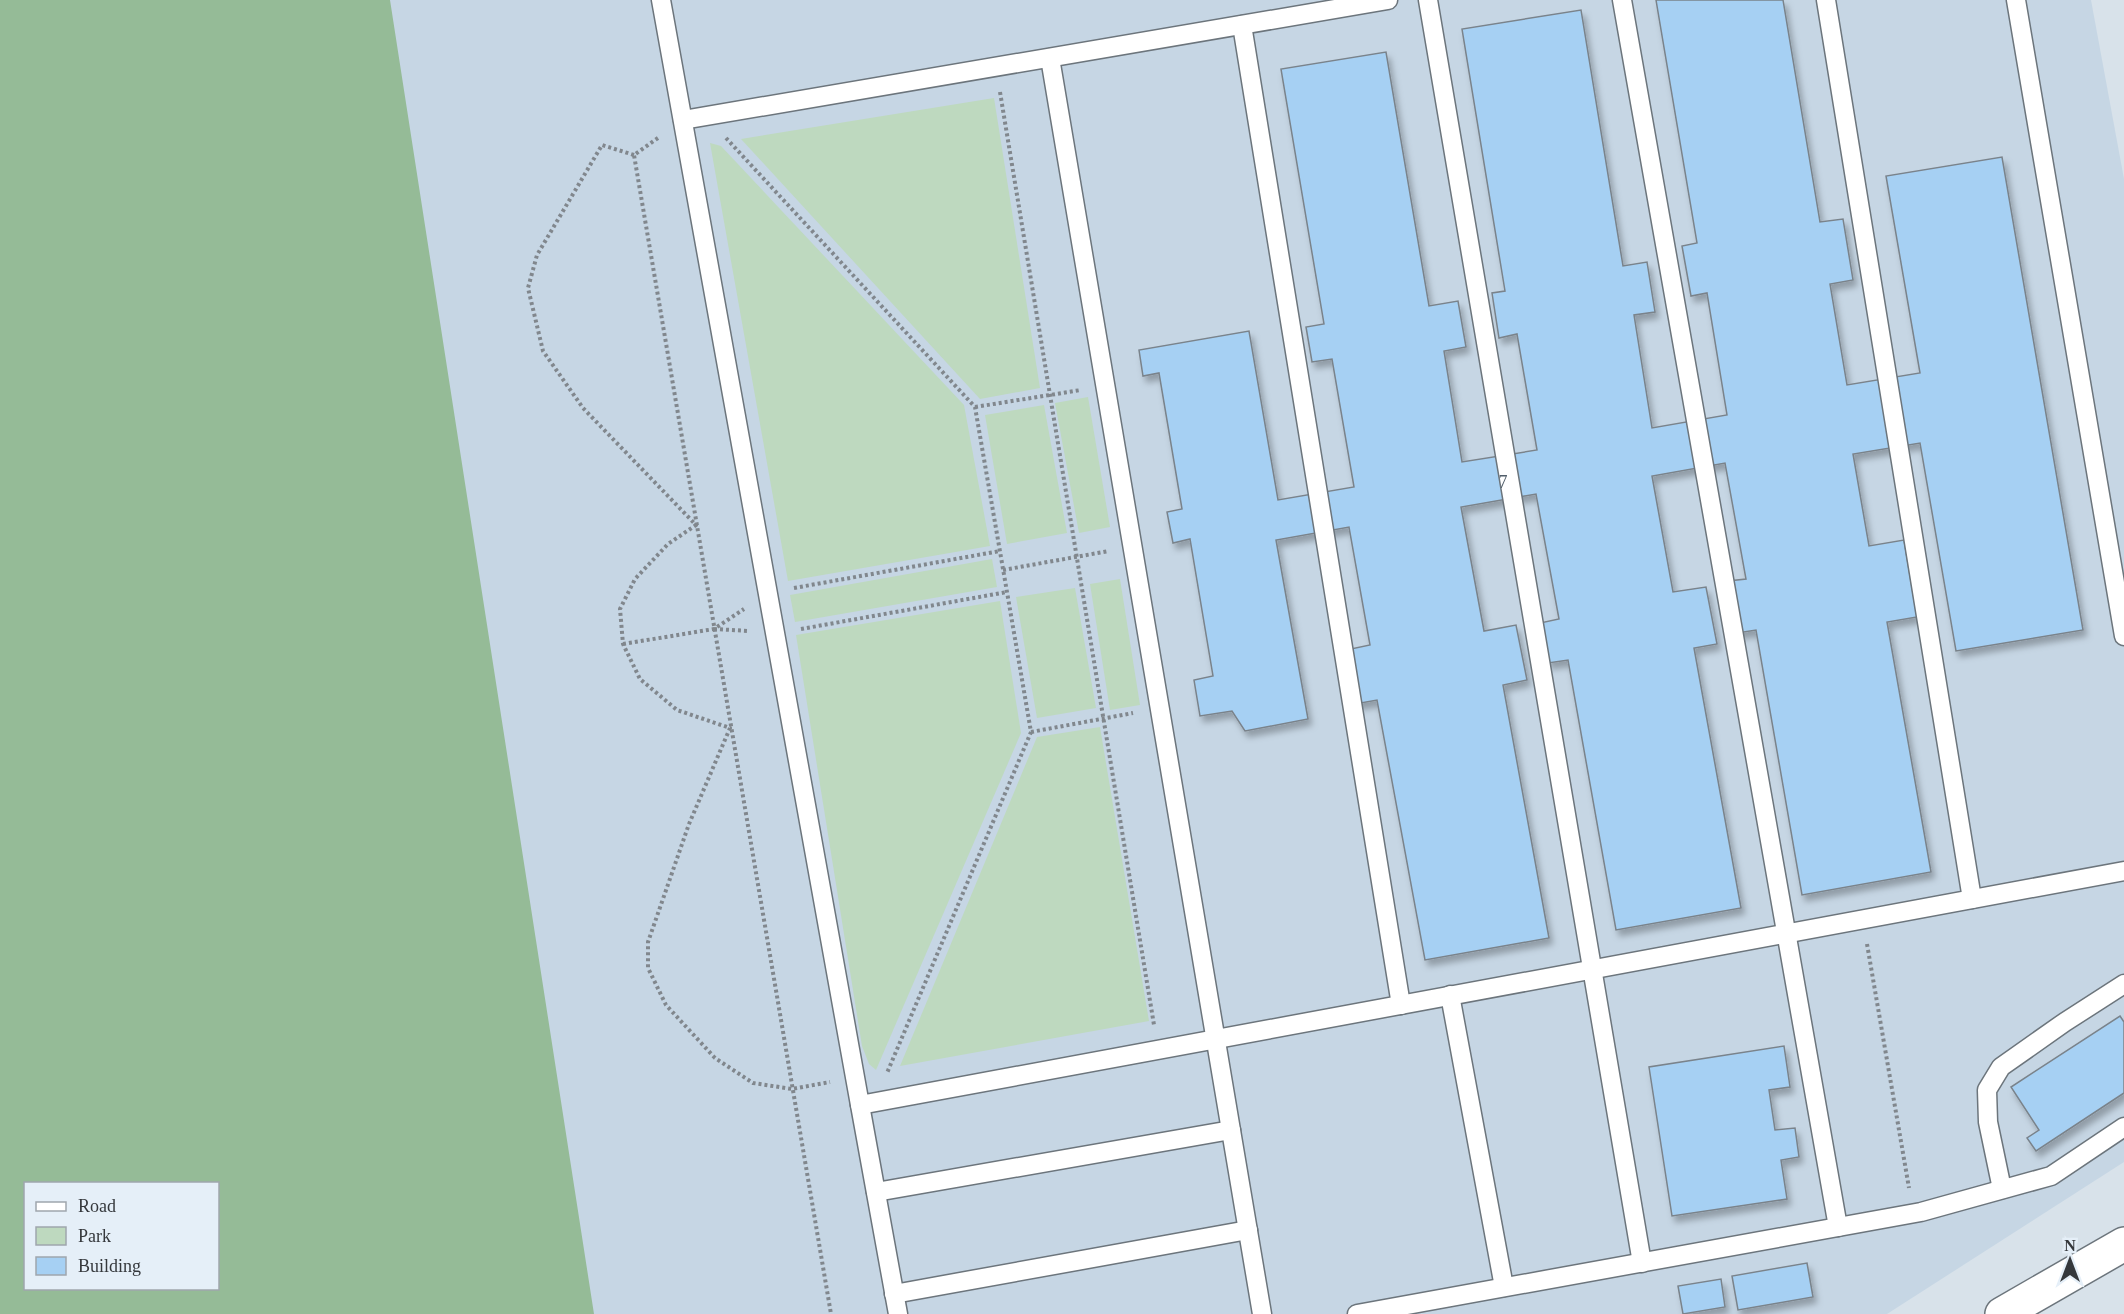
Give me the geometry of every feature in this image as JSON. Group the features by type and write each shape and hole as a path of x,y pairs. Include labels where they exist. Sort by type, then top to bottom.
{"street":[{"path":"2002,1314 2124,1244"}],"lane":[{"path":"662,0 855,1077 867,1103 876,1192 898,1314"},
{"path":"683,120 1388,0"},
{"path":"1428,0 1642,1263"},
{"path":"1623,0 1838,1227"},
{"path":"1826,0 1972,899"},
{"path":"2016,0 2124,636"},
{"path":"1242,25 1401,1005"},
{"path":"1050,58 1262,1314"},
{"path":"867,1103 2124,871"},
{"path":"2002,1189 1988,1122 1988,1090 2001,1067 2124,984"},
{"path":"1450,995 1504,1287"},
{"path":"1357,1314 1914,1213 2051,1176 2124,1127"},
{"path":"876,1192 1231,1130"},
{"path":"894,1294 1248,1230"}],"path":[{"path":"996,67 1158,1049"},
{"path":"705,116 975,407 1031,732 867,1103"},
{"path":"634,155 683,120"},
{"path":"634,155 602,145 537,255 528,288 543,351 583,408 696,525"},
{"path":"634,155 831,1314"},
{"path":"975,407 1105,385"},
{"path":"696,525 668,544 635,579 620,609 623,644 640,679 677,710 730,728"},
{"path":"1003,570 1133,547"},
{"path":"714,628 768,593 1000,551"},
{"path":"623,644 714,628 775,633 1007,592"},
{"path":"1031,732 1104,719"},
{"path":"730,728 690,824 648,942 648,968 666,1005 715,1058 753,1083 792,1089 855,1077"},
{"path":"1863,920 1914,1213"}],"shaded area":[{"path":"389,0 2091,0 2124,179 2124,1162 1887,1314 592,1314"}],"green space":[{"path":"0,0 390,0 594,1314 0,1314"},
{"path":"994,98 1040,388 980,399 741,139"},
{"path":"710,143 721,146 964,405 990,546 788,581"},
{"path":"1088,397 1110,527 1079,533 1055,403"},
{"path":"1044,405 1067,533 1007,544 985,415"},
{"path":"992,559 997,587 795,622 790,595"},
{"path":"1120,579 1140,705 1110,710 1090,584"},
{"path":"1075,588 1096,708 1037,718 1016,597"},
{"path":"1000,601 1021,733 876,1070 869,1064 862,1046 796,635"},
{"path":"1100,727 1149,1021 900,1066 1037,737"}],"building":[{"path":"1656,0 1783,0 1820,222 1843,219 1853,280 1830,284 1847,385 1920,373 1886,176 2002,157 2083,630 1956,651 1920,443 1853,454 1869,546 1904,540 1917,617 1887,622 1931,872 1802,895 1756,630 1737,633 1728,581 1746,579 1725,463 1652,476 1673,592 1706,587 1717,644 1694,648 1741,908 1616,930 1568,660 1548,663 1540,623 1559,619 1536,494 1461,507 1484,631 1516,625 1527,680 1503,685 1549,938 1425,960 1377,700 1355,704 1346,650 1370,645 1349,527 1276,540 1308,719 1245,731 1232,711 1200,716 1194,680 1213,676 1190,539 1173,543 1167,512 1182,509 1159,373 1143,376 1139,350 1249,331 1278,500 1354,487 1332,359 1312,362 1306,327 1324,324 1281,69 1386,52 1429,306 1458,301 1466,347 1444,351 1462,462 1537,450 1517,334 1499,338 1492,293 1505,291 1462,29 1581,10 1623,266 1647,262 1655,312 1634,315 1652,428 1727,415 1707,293 1691,296 1682,246 1697,243"},
{"path":"2120,1016 2124,1022 2124,1093 2036,1151 2027,1138 2039,1130 2011,1087"},
{"path":"1784,1046 1790,1087 1769,1090 1775,1130 1795,1128 1799,1157 1781,1160 1787,1199 1672,1216 1649,1067"},
{"path":"1807,1263 1813,1297 1738,1310 1732,1276"},
{"path":"1721,1279 1725,1307 1683,1314 1678,1286"}]}
